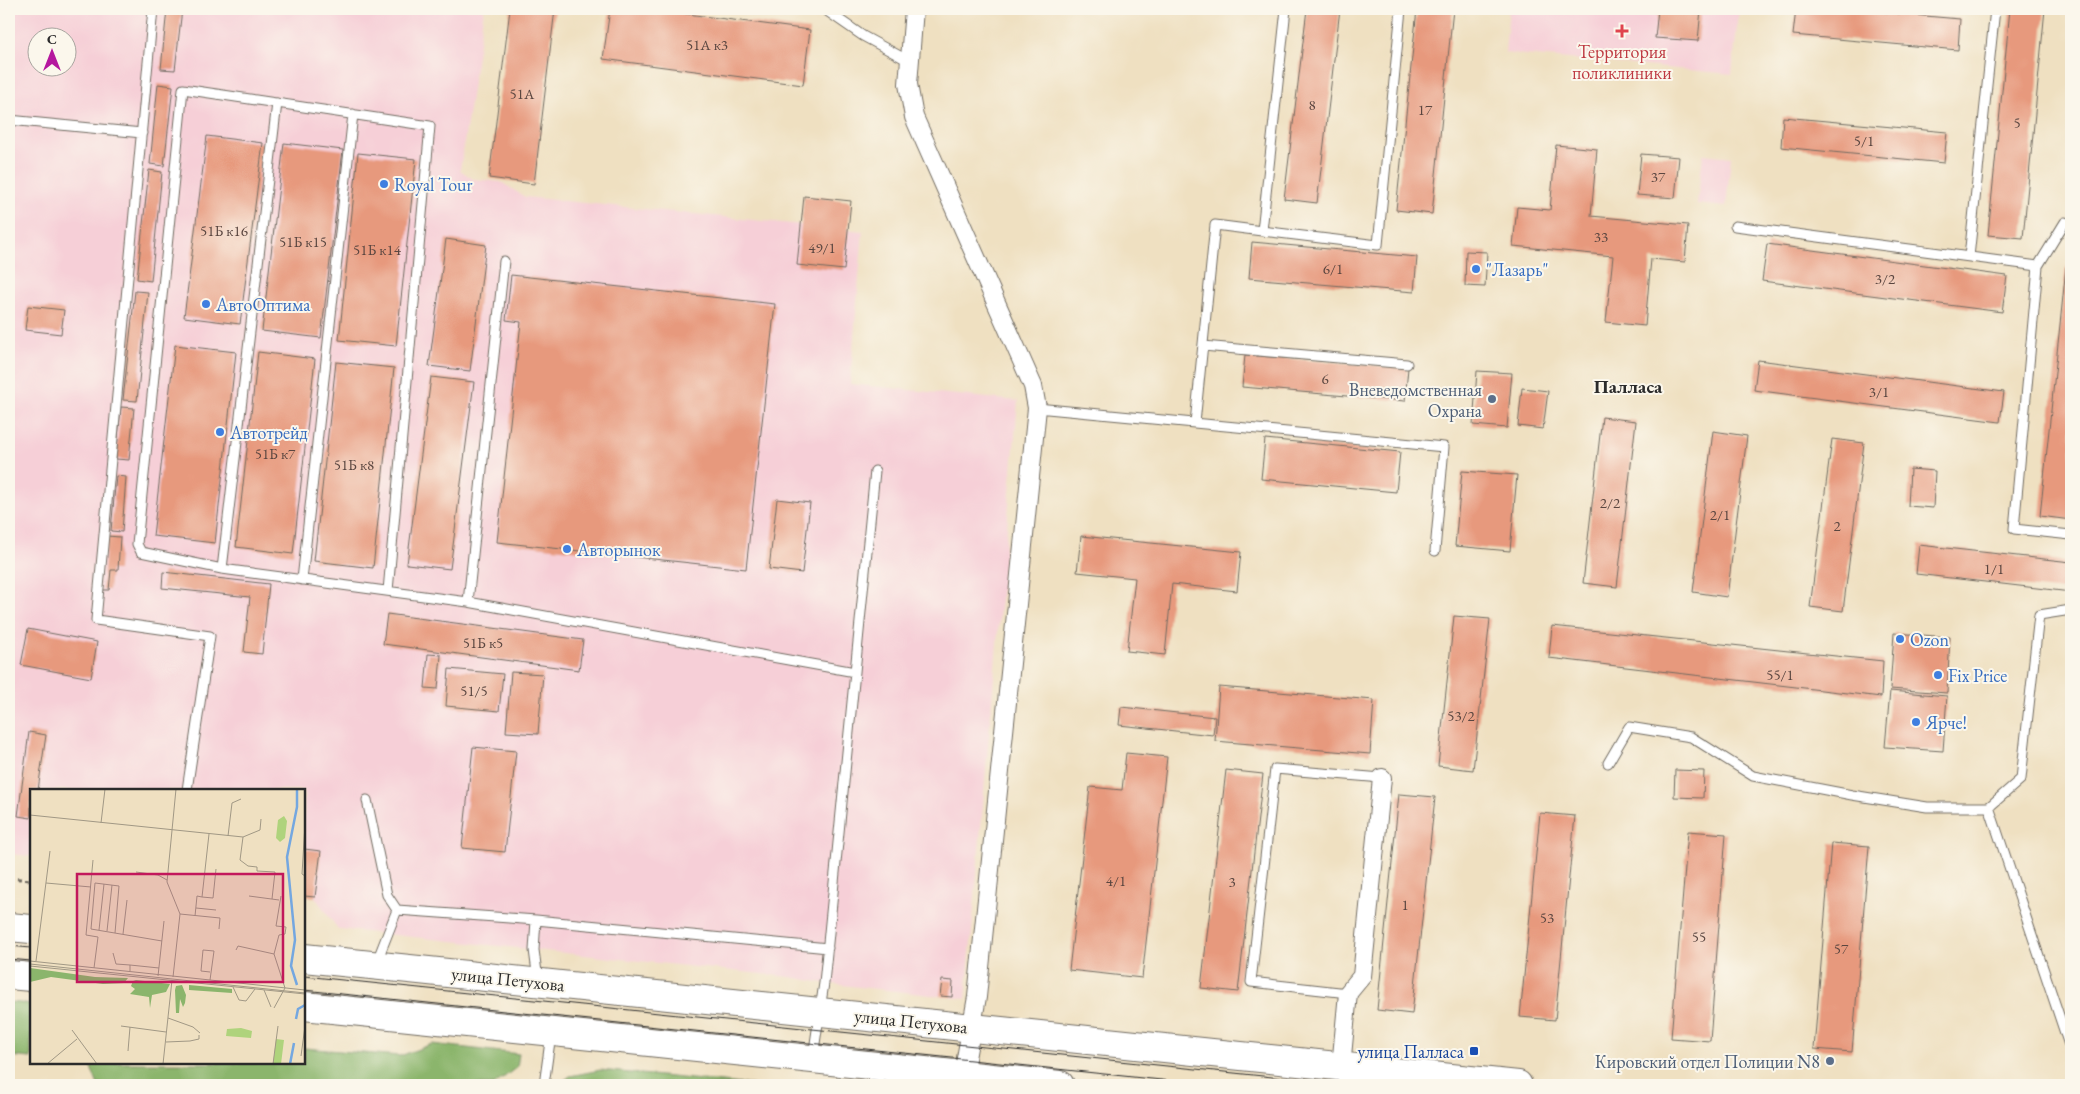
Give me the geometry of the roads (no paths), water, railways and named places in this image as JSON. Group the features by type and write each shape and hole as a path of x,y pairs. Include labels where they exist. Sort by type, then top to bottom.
{"highway":[{"path":"9,927 30,929"},
{"name":"улица Петухова","path":"305,958 1518,1085"},
{"path":"9,975 30,977"},
{"path":"305,1006 1060,1085"}],"street":[{"path":"914,9 908,84 914,117 1034,386 1037,408 977,997 962,1075"},
{"path":"1341,1067 1348,993 1362,976 1382,778"}],"lane":[{"path":"153,9 96,620 210,636 187,789"},
{"path":"824,9 863,36 909,61"},
{"path":"1262,231 1286,9"},
{"path":"1195,423 1215,225 1378,244 1401,9"},
{"path":"1969,257 1995,9"},
{"path":"388,591 430,126 182,89 137,544 141,552 222,569 468,602 855,672"},
{"path":"222,569 277,103"},
{"path":"302,580 353,114"},
{"path":"9,120 142,133"},
{"path":"2065,222 2038,266 2014,529 2071,535"},
{"path":"1735,226 2038,266"},
{"path":"468,602 504,261"},
{"path":"1203,346 1407,364"},
{"path":"1037,408 1444,447 1435,551"},
{"path":"813,1059 828,948 875,471"},
{"path":"1608,764 1629,727 1691,737 1753,776 1927,807 1989,807 2020,779 2039,614 2071,610"},
{"path":"1348,993 1250,982 1275,769 1382,778"},
{"path":"367,800 387,895 396,910"},
{"path":"1989,807 2071,1051"},
{"path":"396,910 536,920 828,948"},
{"path":"375,965 396,910"},
{"path":"536,920 534,950 538,982"},
{"path":"544,1085 551,1032"}],"tram line":[{"path":"9,946 30,948"},
{"path":"9,959 30,961"},
{"path":"305,976 1349,1085"},
{"path":"305,990 1209,1085"}],"place":[{"name":"Территория поликлиники","path":"1622,31"},
{"name":"Royal Tour","path":"384,184"},
{"name":"\"Лазарь\"","path":"1476,269"},
{"name":"АвтоОптима","path":"206,304"},
{"name":"Вневедомственная Охрана","path":"1492,399"},
{"name":"Автотрейд","path":"220,432"},
{"name":"Авторынок","path":"567,549"},
{"name":"Ozon","path":"1900,639"},
{"name":"Fix Price","path":"1938,675"},
{"name":"Ярче!","path":"1916,722"},
{"name":"улица Палласа","path":"1474,1051"},
{"name":"Кировский отдел Полиции N8","path":"1830,1061"}],"district":[{"name":"Палласа","path":"1628,386"}]}
